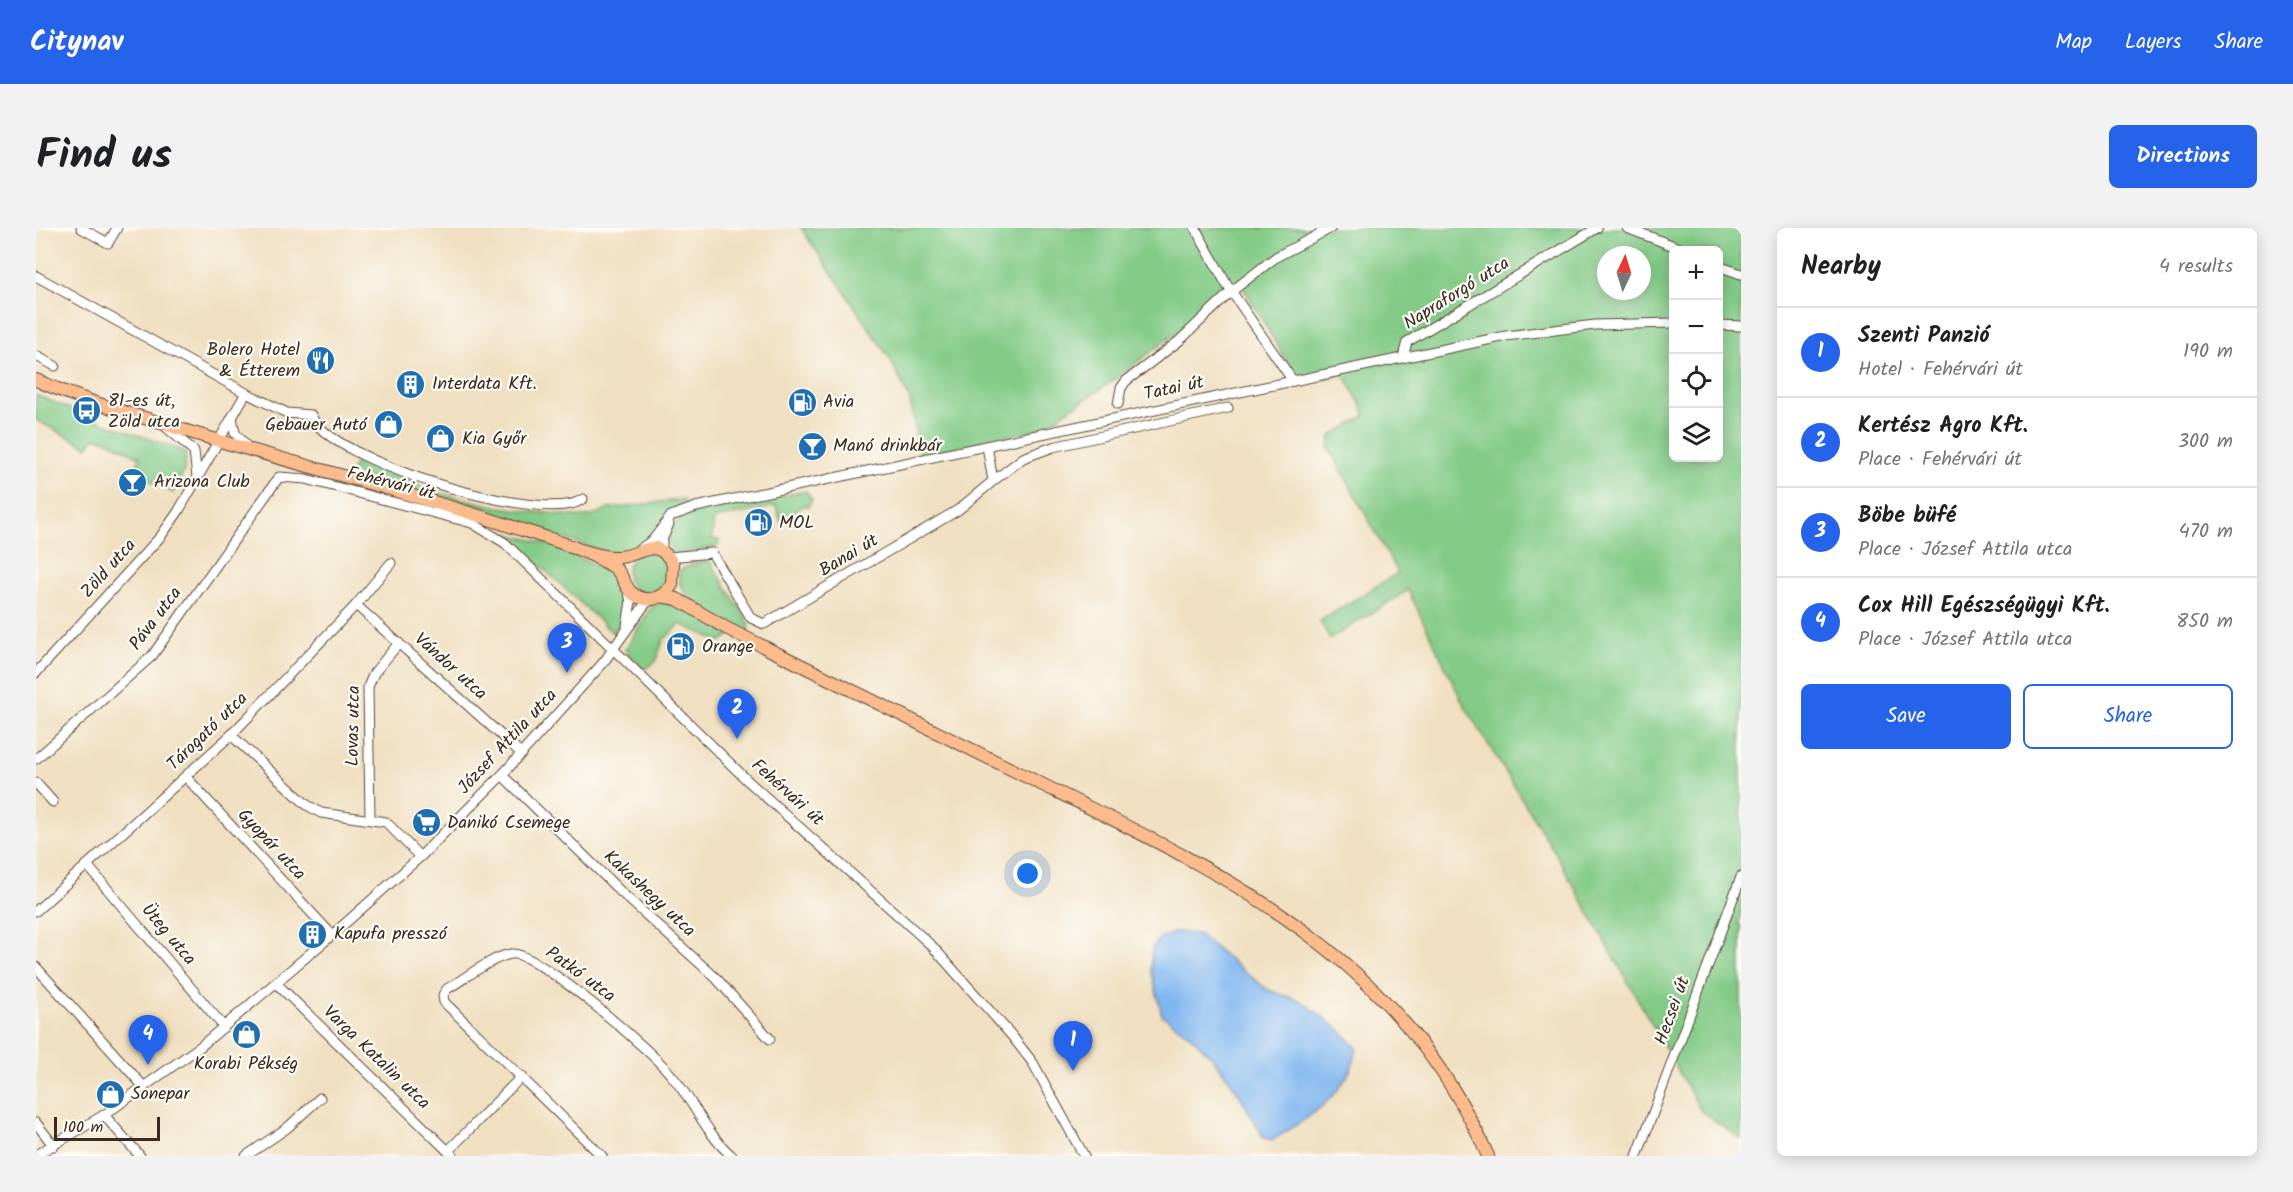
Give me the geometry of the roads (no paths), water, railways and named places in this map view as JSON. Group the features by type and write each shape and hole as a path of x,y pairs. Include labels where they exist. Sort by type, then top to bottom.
{"main road":[{"path":"36,380 160,423 469,512 571,547 611,557 654,548 665,554 681,594 695,609"},
{"path":"571,547 615,567 625,585 639,598 677,599 726,628 1191,860 1296,924 1358,974 1408,1027 1454,1091 1488,1156"},
{"path":"625,585 623,566 635,552"},
{"path":"658,598 672,585 674,575"}],"street":[{"path":"81,228 108,243 117,228"},
{"path":"1196,228 1232,291 1293,381"},
{"path":"1118,404 1121,388 1126,381 1179,341 1232,291 1276,257 1331,228"},
{"name":"Napraforgó utca","path":"1402,357 1407,342 1597,228"},
{"path":"1627,228 1674,246"},
{"path":"1723,267 1741,274"},
{"name":"Fehérvári út","path":"36,276 246,393 287,413 311,415 322,431 351,451 426,481 468,493 526,503 570,506 583,499"},
{"name":"Tatai út","path":"635,552 653,540 671,516 684,511 1506,336 1584,326 1669,323"},
{"path":"1723,324 1741,326"},
{"path":"36,357 55,366"},
{"name":"Zöld utca","path":"36,674 161,536 246,393"},
{"name":"Tatai út","path":"993,481 1023,458 1053,447 1228,408"},
{"path":"232,418 239,440 251,451"},
{"path":"160,423 179,436 194,451 196,480"},
{"path":"1047,432 1053,447"},
{"path":"987,446 993,481"},
{"name":"Fehérvári út","path":"279,477 306,479 472,523 505,543 748,781 939,953 1033,1063 1084,1156"},
{"name":"Páva utca","path":"36,759 152,656 279,477"},
{"name":"Banai út","path":"712,553 751,618 764,624 958,510 993,481"},
{"path":"684,511 666,528 662,540 665,554 712,553"},
{"path":"674,575 684,563 712,553"},
{"name":"Tárogató utca","path":"36,911 231,735 356,605 391,563"},
{"name":"József Attila utca","path":"625,585 632,601 627,628"},
{"name":"József Attila utca","path":"36,1155 104,1115 144,1087 224,1027 333,935 420,857 502,775 613,649 646,603 658,598"},
{"name":"Vándor utca","path":"356,605 522,754"},
{"name":"Lovas utca","path":"370,819 368,687 374,673 399,643"},
{"path":"231,735 307,805 321,813 386,822 420,857"},
{"name":"Kakashegy utca","path":"502,775 623,894 717,978 770,1039"},
{"name":"Gyopár utca","path":"186,777 333,935"},
{"path":"36,783 53,802"},
{"name":"Üteg utca","path":"87,865 224,1027"},
{"name":"Hecsei út","path":"1636,1156 1741,877"},
{"name":"Patkó utca","path":"602,1156 444,1002 443,995 447,989 512,954 531,959 613,1020 646,1048 672,1076 717,1140 732,1156"},
{"path":"36,967 144,1087"},
{"name":"Varga Katalin utca","path":"276,983 451,1154"},
{"path":"451,1154 522,1076"},
{"path":"246,1156 287,1128 320,1098"},
{"path":"104,1115 140,1156"},
{"path":"36,1123 54,1146"}],"water":[{"path":"1176,932 1198,934 1268,990 1301,1001 1338,1028 1357,1048 1353,1064 1337,1091 1314,1113 1273,1140 1264,1138 1236,1089 1213,1058 1190,1035 1162,1015 1151,970 1152,949 1160,938"}],"place":[{"name":"Bolero Hotel & Étterem","path":"321,360"},
{"name":"Interdata Kft.","path":"411,384"},
{"name":"Avia","path":"802,402"},
{"name":"81-es út, Zöld utca","path":"87,411"},
{"name":"Gebauer Autó","path":"388,425"},
{"name":"Kia Győr","path":"441,439"},
{"name":"Manó drinkbár","path":"812,446"},
{"name":"Arizona Club","path":"133,482"},
{"name":"MOL","path":"758,523"},
{"name":"Orange","path":"681,647"},
{"name":"Böbe büfé","path":"567,673"},
{"name":"Kertész Agro Kft.","path":"737,739"},
{"name":"Danikó Csemege","path":"426,823"},
{"name":"Kapufa presszó","path":"313,934"},
{"name":"Korabi Pékség","path":"246,1035"},
{"name":"Cox Hill Egészségügyi Kft.","path":"148,1065"},
{"name":"Szenti Panzió","path":"1073,1071"},
{"name":"Sonepar","path":"110,1094"}]}
